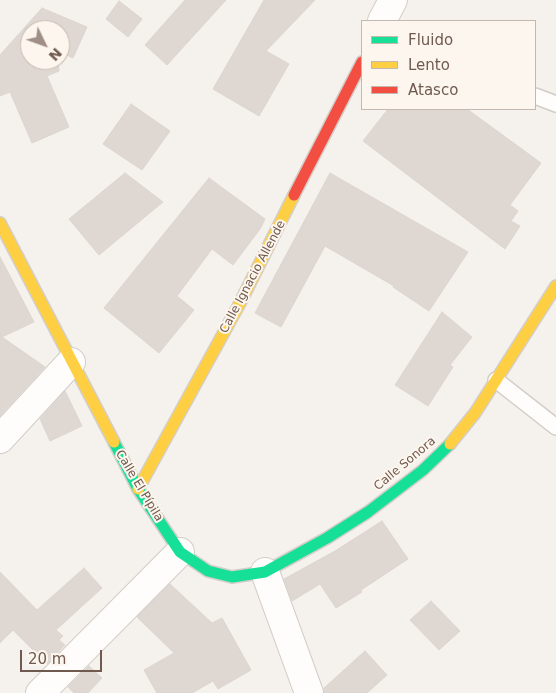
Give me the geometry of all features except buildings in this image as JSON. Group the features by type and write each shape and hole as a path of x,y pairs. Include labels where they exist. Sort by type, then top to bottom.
{"street":[{"path":"383,20 393,0"},
{"name":"Calle Ignacio Allende","path":"138,488 240,304 361,64"},
{"name":"Calle El Pípila","path":"0,223 138,488 180,552 208,571 232,577 265,572"},
{"name":"Calle Sonora","path":"265,572 327,538 368,512 423,470 458,436 475,413 556,286"},
{"path":"0,440 72,362"},
{"path":"40,693 180,552"},
{"path":"265,572 308,693"}],"lane":[{"path":"536,96 556,104"},
{"path":"496,380 556,427"}],"traffic: fast":[{"path":"114,442 138,489 180,552 208,571 232,577 265,572 327,538 368,512 423,470 450,444"}],"traffic: slow":[{"path":"138,489 240,303 294,195"},
{"path":"0,223 114,442"},
{"path":"450,444 475,413 556,286"}],"traffic: jam":[{"path":"294,195 361,64"}]}
